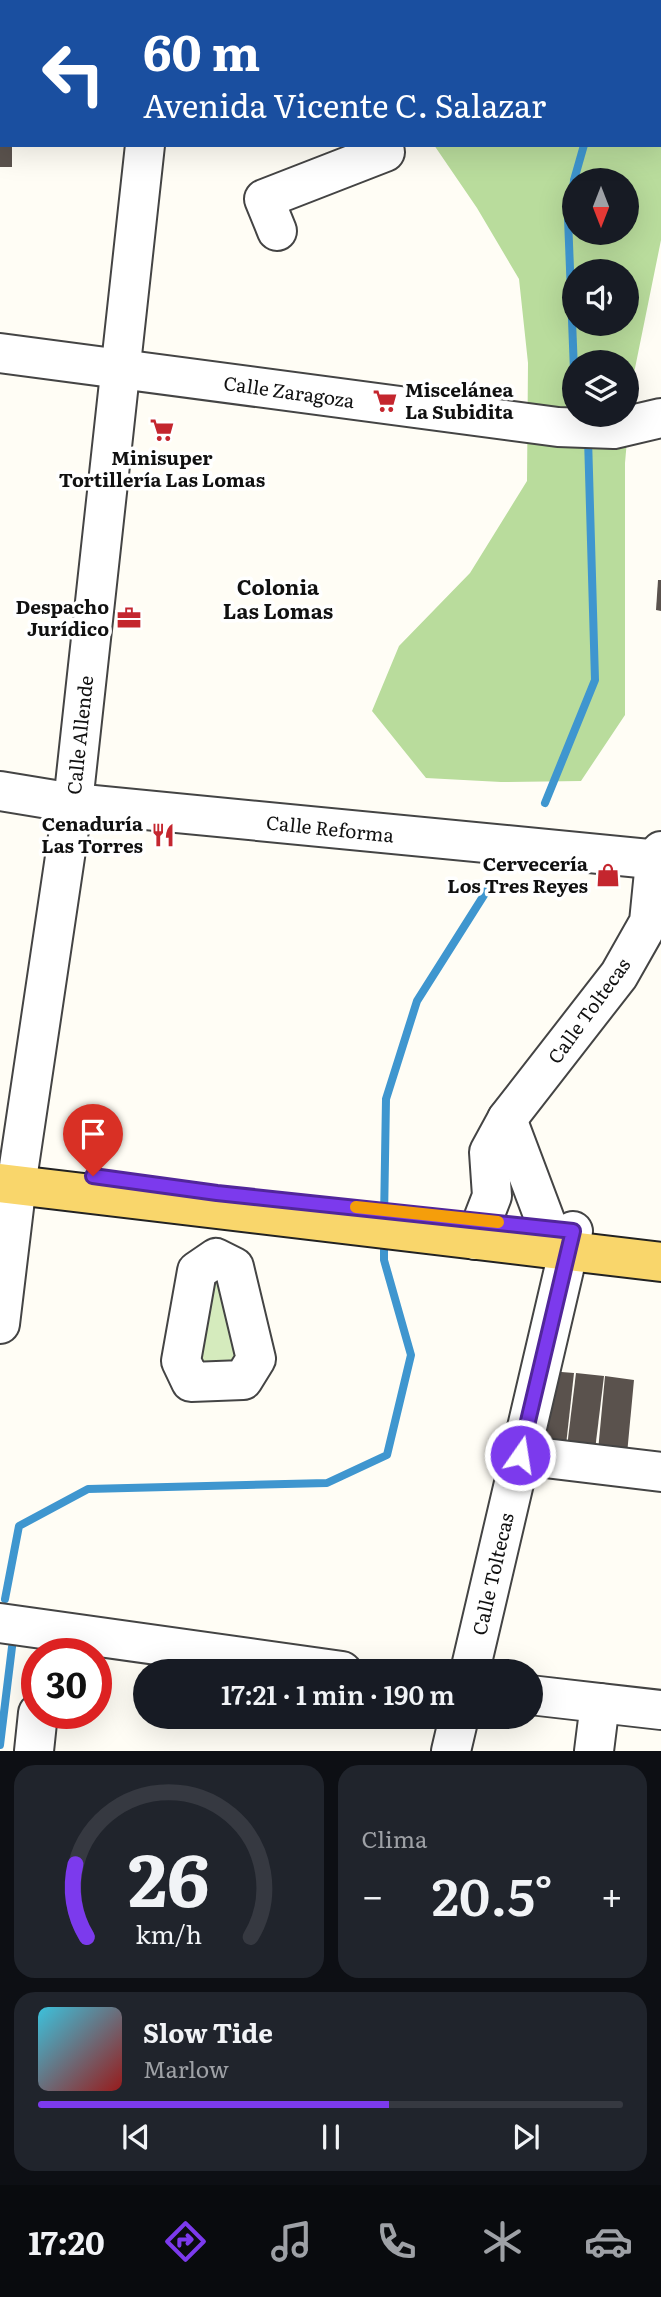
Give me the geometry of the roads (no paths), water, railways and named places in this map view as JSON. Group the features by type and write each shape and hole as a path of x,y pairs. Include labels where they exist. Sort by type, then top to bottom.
{"main road":[{"path":"9,1175 480,1230 661,1241"},
{"path":"563,1236 661,1262"}],"street":[{"name":"Calle Allende","path":"0,1324 9,1175 73,803 145,147"},
{"path":"277,231 264,200 385,152 381,147"},
{"name":"Calle Zaragoza","path":"0,353 558,428 614,429 661,418"},
{"name":"Calle Reforma","path":"0,791 73,803 659,858"},
{"name":"Calle Toltecas","path":"480,1230 492,1196 489,1152 507,1119 619,975 649,922 659,858"},
{"path":"507,1119 563,1236"},
{"path":"216,1258 218,1201"},
{"name":"Calle Toltecas","path":"473,1659 520,1455 563,1236"},
{"path":"520,1455 661,1472"},
{"path":"0,1623 35,1638"},
{"path":"112,1649 219,1659"},
{"path":"543,1696 661,1710"},
{"path":"594,1751 600,1703"},
{"path":"34,1751 36,1729"},
{"path":"451,1751 456,1729"}],"waterway":[{"path":"577,168 583,147"},
{"path":"569,245 573,350"},
{"path":"545,803 595,680 588,438"},
{"path":"384,1219 386,1099 417,1001 491,884"},
{"path":"5,1599 19,1526 88,1489 327,1483 387,1455 411,1355 384,1260 384,1239"},
{"path":"0,1745 12,1647"}],"place":[{"name":"Miscelánea La Subidita","path":"385,401"},
{"name":"Minisuper Tortillería Las Lomas","path":"162,430"},
{"name":"Despacho Jurídico","path":"129,618"},
{"name":"Cenaduría Las Torres","path":"163,835"},
{"name":"Cervecería Los Tres Reyes","path":"608,875"}],"district":[{"name":"Colonia Las Lomas","path":"278,600"}]}
